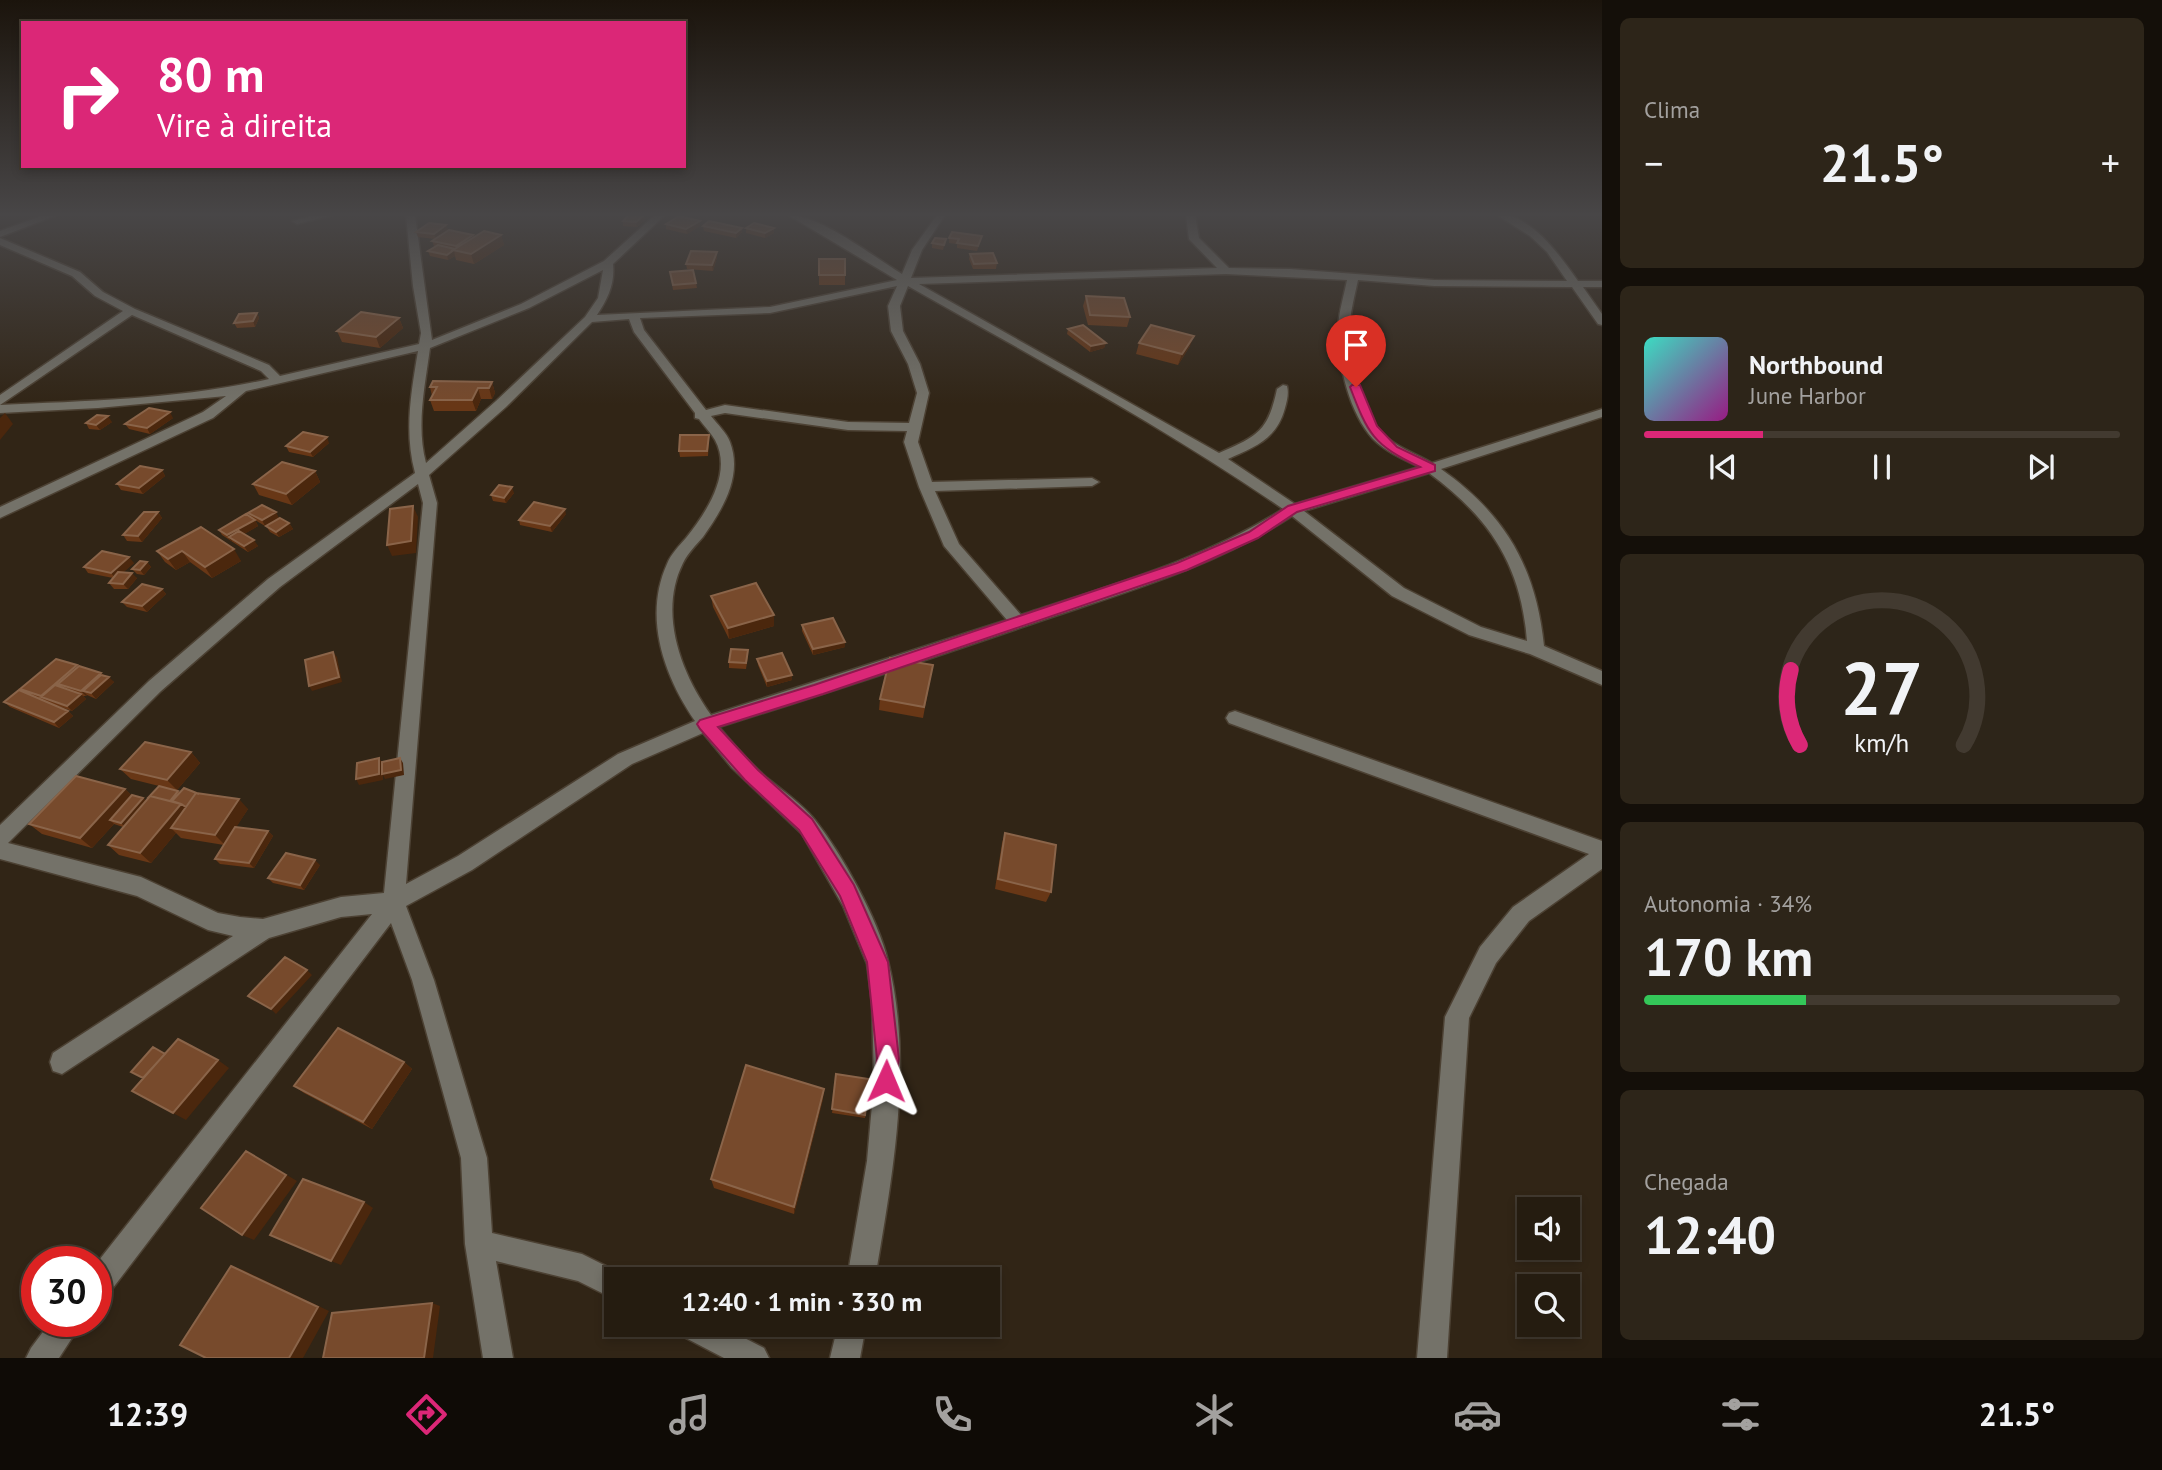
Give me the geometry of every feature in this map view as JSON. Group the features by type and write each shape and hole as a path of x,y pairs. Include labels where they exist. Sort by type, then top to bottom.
{"street":[{"path":"81,278 99,294 131,311 265,368 278,380"},
{"path":"417,278 427,332 416,400 415,447 430,503 394,902 422,980 474,1158 479,1244 498,1358"},
{"path":"0,409 98,404 245,388 426,346 525,306 580,278"},
{"path":"0,838 165,678 274,583 421,475 501,404 589,319 603,298 609,278"},
{"path":"902,278 1218,458 1293,509 1398,592 1475,631 1536,650 1602,678"},
{"path":"589,319 770,310 906,281 960,278"},
{"path":"1353,278 1344,327 1350,369 1372,428 1393,450 1431,468 1465,494 1493,522 1516,556 1535,620 1536,650"},
{"path":"1372,278 1434,283 1578,286 1602,284"},
{"path":"1572,278 1602,322"},
{"path":"906,281 894,306 897,331 914,364 923,393 911,442 926,487 953,546 1017,621"},
{"path":"0,401 131,311"},
{"path":"633,315 638,330 700,415 723,441 728,461 726,481 718,503 676,561 667,593 665,625 673,657 689,698 706,724 751,775 806,824 848,891 877,962 888,1059 879,1171 863,1267"},
{"path":"0,513 208,415 245,388"},
{"path":"1218,458 1271,432 1279,418 1283,389"},
{"path":"700,415 725,409 848,426 914,428"},
{"path":"62,1062 264,929 341,907 394,902 465,863 625,759 706,724 817,690 1182,567 1253,535 1293,509 1602,413"},
{"path":"926,487 1093,482"},
{"path":"1235,718 1602,850"},
{"path":"0,850 141,887 216,923 264,929"},
{"path":"1432,1358 1457,1017 1488,955 1521,915 1602,857"},
{"path":"112,1265 394,902"},
{"path":"479,1244 582,1268 604,1280"},
{"path":"41,1358 57,1337"},
{"path":"713,1337 754,1358"},
{"path":"845,1358 849,1337"}],"building":[{"path":"671,278 695,278 696,283 673,285"},
{"path":"1086,296 1124,298 1130,317 1090,315"},
{"path":"361,312 399,318 376,337 337,331"},
{"path":"257,313 253,321 234,323 239,314"},
{"path":"1083,325 1106,343 1091,346 1068,329"},
{"path":"1151,325 1194,336 1182,354 1139,343"},
{"path":"433,381 492,382 489,388 478,388 472,400 430,400 437,387 430,387"},
{"path":"149,408 170,412 147,428 125,424"},
{"path":"97,415 108,416 96,425 86,423"},
{"path":"303,432 327,437 310,452 286,446"},
{"path":"680,435 709,435 707,451 679,451"},
{"path":"282,462 315,471 286,494 253,484"},
{"path":"140,466 162,470 139,488 117,484"},
{"path":"499,485 512,487 504,498 491,495"},
{"path":"534,502 565,509 550,526 519,520"},
{"path":"262,505 276,512 262,520 248,513"},
{"path":"413,506 411,541 387,545 390,509"},
{"path":"144,512 158,512 138,536 123,535"},
{"path":"246,514 255,520 227,535 219,530"},
{"path":"280,518 289,523 276,532 266,526"},
{"path":"201,527 234,549 205,567 182,551 168,559 157,551"},
{"path":"239,531 254,540 244,546 229,537"},
{"path":"102,551 129,557 111,573 84,567"},
{"path":"140,561 147,562 140,570 132,569"},
{"path":"118,572 132,573 123,584 109,583"},
{"path":"756,583 774,615 728,628 711,596"},
{"path":"142,584 162,589 142,606 122,602"},
{"path":"833,618 845,642 813,649 802,625"},
{"path":"731,649 748,650 746,663 729,662"},
{"path":"333,652 339,677 309,686 305,660"},
{"path":"782,653 792,675 767,681 757,659"},
{"path":"890,658 933,665 924,707 880,699"},
{"path":"56,659 77,665 41,696 20,689"},
{"path":"79,666 101,673 81,691 58,684"},
{"path":"101,675 109,677 91,693 83,691"},
{"path":"55,685 81,694 67,706 41,697"},
{"path":"19,690 68,711 54,722 4,702"},
{"path":"145,742 191,752 167,780 120,769"},
{"path":"379,758 379,774 356,779 357,763"},
{"path":"400,758 401,770 382,774 382,762"},
{"path":"76,776 125,789 80,838 29,824"},
{"path":"159,786 178,791 170,801 150,796 147,799"},
{"path":"184,788 199,794 196,793 186,807 172,801"},
{"path":"196,793 239,799 215,835 171,828"},
{"path":"132,795 143,798 121,823 110,820"},
{"path":"150,796 181,804 140,853 108,845"},
{"path":"235,827 268,831 249,863 215,859"},
{"path":"1005,833 1056,845 1051,892 998,879"},
{"path":"286,853 315,860 300,885 268,878"},
{"path":"285,957 307,970 271,1009 248,996"},
{"path":"338,1028 404,1062 363,1122 294,1086"},
{"path":"178,1039 218,1060 173,1113 132,1091"},
{"path":"153,1047 165,1054 143,1078 131,1072"},
{"path":"746,1065 824,1089 794,1207 711,1179"},
{"path":"836,1074 869,1079 865,1115 832,1109"},
{"path":"246,1151 286,1175 242,1235 201,1208"},
{"path":"303,1179 364,1202 331,1261 270,1235"},
{"path":"231,1266 318,1307 289,1358 206,1358 180,1345"},
{"path":"432,1303 424,1358 323,1358 332,1313"}],"route":[{"path":"886,1081 888,1059 877,962 848,891 806,824 751,775 706,724 817,690 1182,567 1253,535 1293,509 1431,468 1393,450 1372,428 1356,387"}]}
